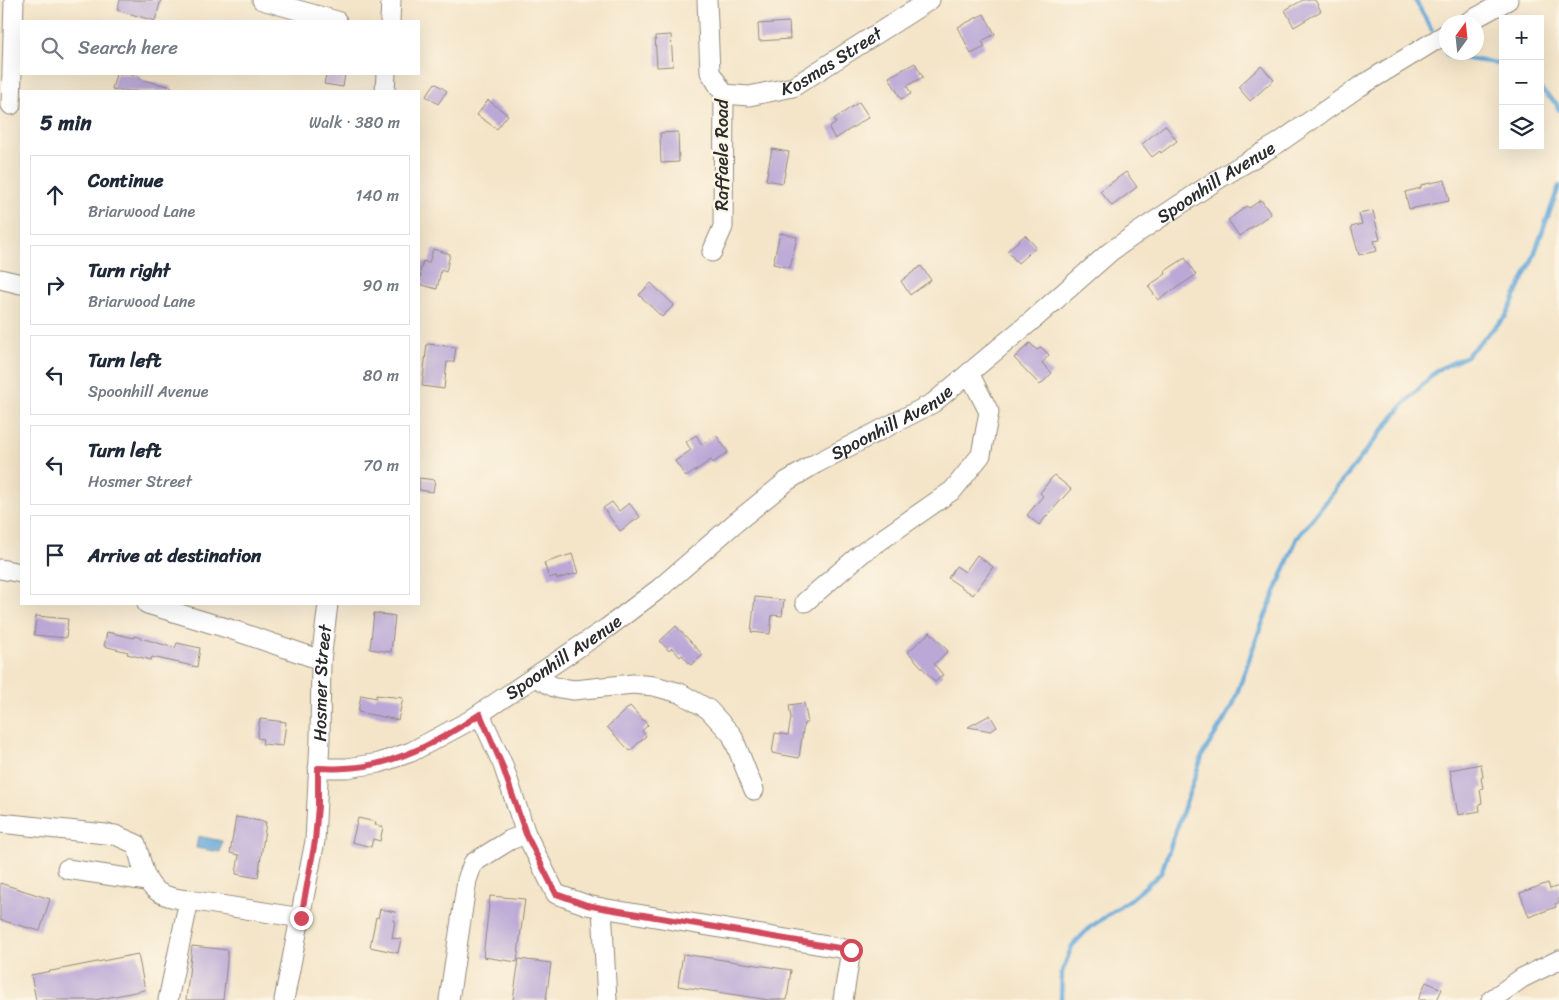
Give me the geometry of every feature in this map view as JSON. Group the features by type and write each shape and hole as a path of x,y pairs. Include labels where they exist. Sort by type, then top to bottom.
{"street":[{"path":"11,105 14,0"},
{"path":"262,0 333,20"},
{"path":"390,20 391,0"},
{"name":"Raffaele Road","path":"707,0 710,72 724,94 722,228 712,252"},
{"name":"Kosmas Street","path":"724,94 749,96 793,87 930,0"},
{"path":"1481,15 1508,0"},
{"name":"Spoonhill Avenue","path":"318,768 347,768 387,760 411,752 480,714 580,648 634,608 786,481 933,403 1036,318 1084,274 1137,233 1220,178 1277,144 1358,87 1439,38"},
{"path":"385,90 386,75"},
{"path":"0,279 20,284"},
{"path":"805,602 862,554 953,490 981,455 988,412 969,373"},
{"path":"0,568 20,572"},
{"path":"150,605 233,630 321,660"},
{"name":"Hosmer Street","path":"284,1000 315,841 318,806 321,660 328,605"},
{"path":"535,677 554,687 574,690 633,684 654,686 680,693 708,710 732,735 754,790"},
{"path":"480,714 502,765 526,834 556,894 602,908 851,950 843,1000"},
{"path":"0,823 116,836 136,844 147,881 156,893 176,899 301,918"},
{"path":"449,1000 467,880 473,864 510,840 526,834"},
{"path":"67,869 147,881"},
{"path":"168,1000 189,900"},
{"path":"602,908 607,1000"},
{"path":"1491,1000 1522,978 1559,960"}],"water":[{"path":"198,836 222,841 220,852 196,848"}],"building":[{"path":"120,0 161,0 155,20 117,10"},
{"path":"1303,0 1315,0 1321,11 1294,27 1285,10"},
{"path":"984,14 995,34 982,41 985,47 971,54 958,27"},
{"path":"789,22 790,39 759,41 758,24"},
{"path":"671,35 673,66 657,67 655,36"},
{"path":"915,63 923,77 907,86 911,94 901,99 889,77"},
{"path":"1261,66 1274,80 1250,101 1238,87"},
{"path":"116,75 132,75 140,77 139,79 172,87 171,90 112,89"},
{"path":"326,75 345,75 343,87 324,84"},
{"path":"435,83 447,91 438,104 426,96"},
{"path":"488,100 508,115 497,129 477,115"},
{"path":"859,102 869,117 835,139 829,128 836,123 834,119"},
{"path":"1165,125 1177,141 1152,157 1142,144"},
{"path":"678,132 679,162 661,163 660,133"},
{"path":"772,149 789,152 783,183 766,180"},
{"path":"1126,172 1137,187 1112,206 1100,191"},
{"path":"1445,180 1449,201 1409,209 1405,192 1421,188 1421,185"},
{"path":"1261,200 1271,214 1239,236 1228,220 1247,206 1249,208"},
{"path":"1373,211 1380,240 1374,241 1377,251 1359,255 1351,227 1362,224 1359,214"},
{"path":"780,233 797,237 790,268 773,264"},
{"path":"1025,235 1036,247 1018,263 1007,251"},
{"path":"433,249 450,254 446,272 441,270 437,289 420,284 420,272 423,261 429,263"},
{"path":"1185,258 1196,275 1158,300 1148,286 1166,274 1165,271"},
{"path":"921,266 931,280 910,295 901,281"},
{"path":"651,283 674,305 662,317 639,295"},
{"path":"1030,343 1037,350 1041,347 1049,355 1042,363 1052,373 1040,385 1014,358"},
{"path":"427,344 456,347 454,362 447,362 444,389 422,386"},
{"path":"696,435 702,445 716,435 728,452 713,463 711,460 686,477 675,461 691,450 686,442"},
{"path":"1054,475 1071,489 1039,525 1027,515 1043,496 1040,493"},
{"path":"420,478 435,480 433,492 420,490"},
{"path":"612,502 619,511 629,503 640,517 620,531 603,508"},
{"path":"572,554 578,573 557,579 556,576 549,578 544,563"},
{"path":"977,555 993,567 973,595 948,578 956,566 965,572"},
{"path":"755,597 784,600 782,616 772,615 770,634 751,632"},
{"path":"374,613 395,616 391,652 370,649"},
{"path":"36,616 68,619 66,638 34,635"},
{"path":"676,626 703,655 691,665 672,648 669,651 660,641"},
{"path":"107,632 134,638 134,636 175,648 177,643 200,648 197,667 152,657 151,660 104,646"},
{"path":"930,632 948,651 934,664 943,675 935,682 908,652"},
{"path":"361,695 376,698 376,695 403,698 398,720 358,712"},
{"path":"804,703 808,723 804,723 799,758 772,753 775,733 788,735 791,718 789,705"},
{"path":"630,706 648,725 642,731 646,736 630,751 607,727"},
{"path":"990,715 997,727 991,731 968,727"},
{"path":"260,719 286,722 283,746 262,744 263,739 257,738"},
{"path":"1481,764 1483,788 1480,789 1482,803 1479,804 1480,811 1458,815 1450,770"},
{"path":"236,817 266,822 258,878 236,874 239,855 230,853"},
{"path":"358,818 376,822 375,825 383,827 380,841 373,839 371,847 352,842"},
{"path":"0,883 50,899 40,931 0,920"},
{"path":"1548,883 1550,889 1559,886 1559,903 1555,904 1556,907 1529,917 1520,893"},
{"path":"490,896 525,899 517,962 483,957"},
{"path":"380,909 395,912 392,938 401,939 398,953 370,947 376,917 378,918"},
{"path":"192,946 228,950 223,1000 186,1000"},
{"path":"138,954 145,990 95,1000 36,1000 31,975"},
{"path":"683,954 791,970 787,1000 769,1000 678,986"},
{"path":"519,959 551,963 546,1000 513,1000"},
{"path":"1426,982 1442,989 1437,1000 1418,1000"}],"waterway":[{"path":"1415,0 1432,30"},
{"path":"1476,60 1499,63"},
{"path":"1544,92 1556,103 1559,110"},
{"path":"1061,1000 1062,972 1072,946 1089,928 1131,899 1161,873 1203,754 1232,707 1260,629 1297,538 1402,406 1437,370 1465,357 1506,316 1531,263 1559,186"}],"route":[{"path":"301,918 315,841 318,806 318,768 347,768 379,763 411,752 440,738 480,714 502,765 526,834 556,894 602,908 851,950"}]}
